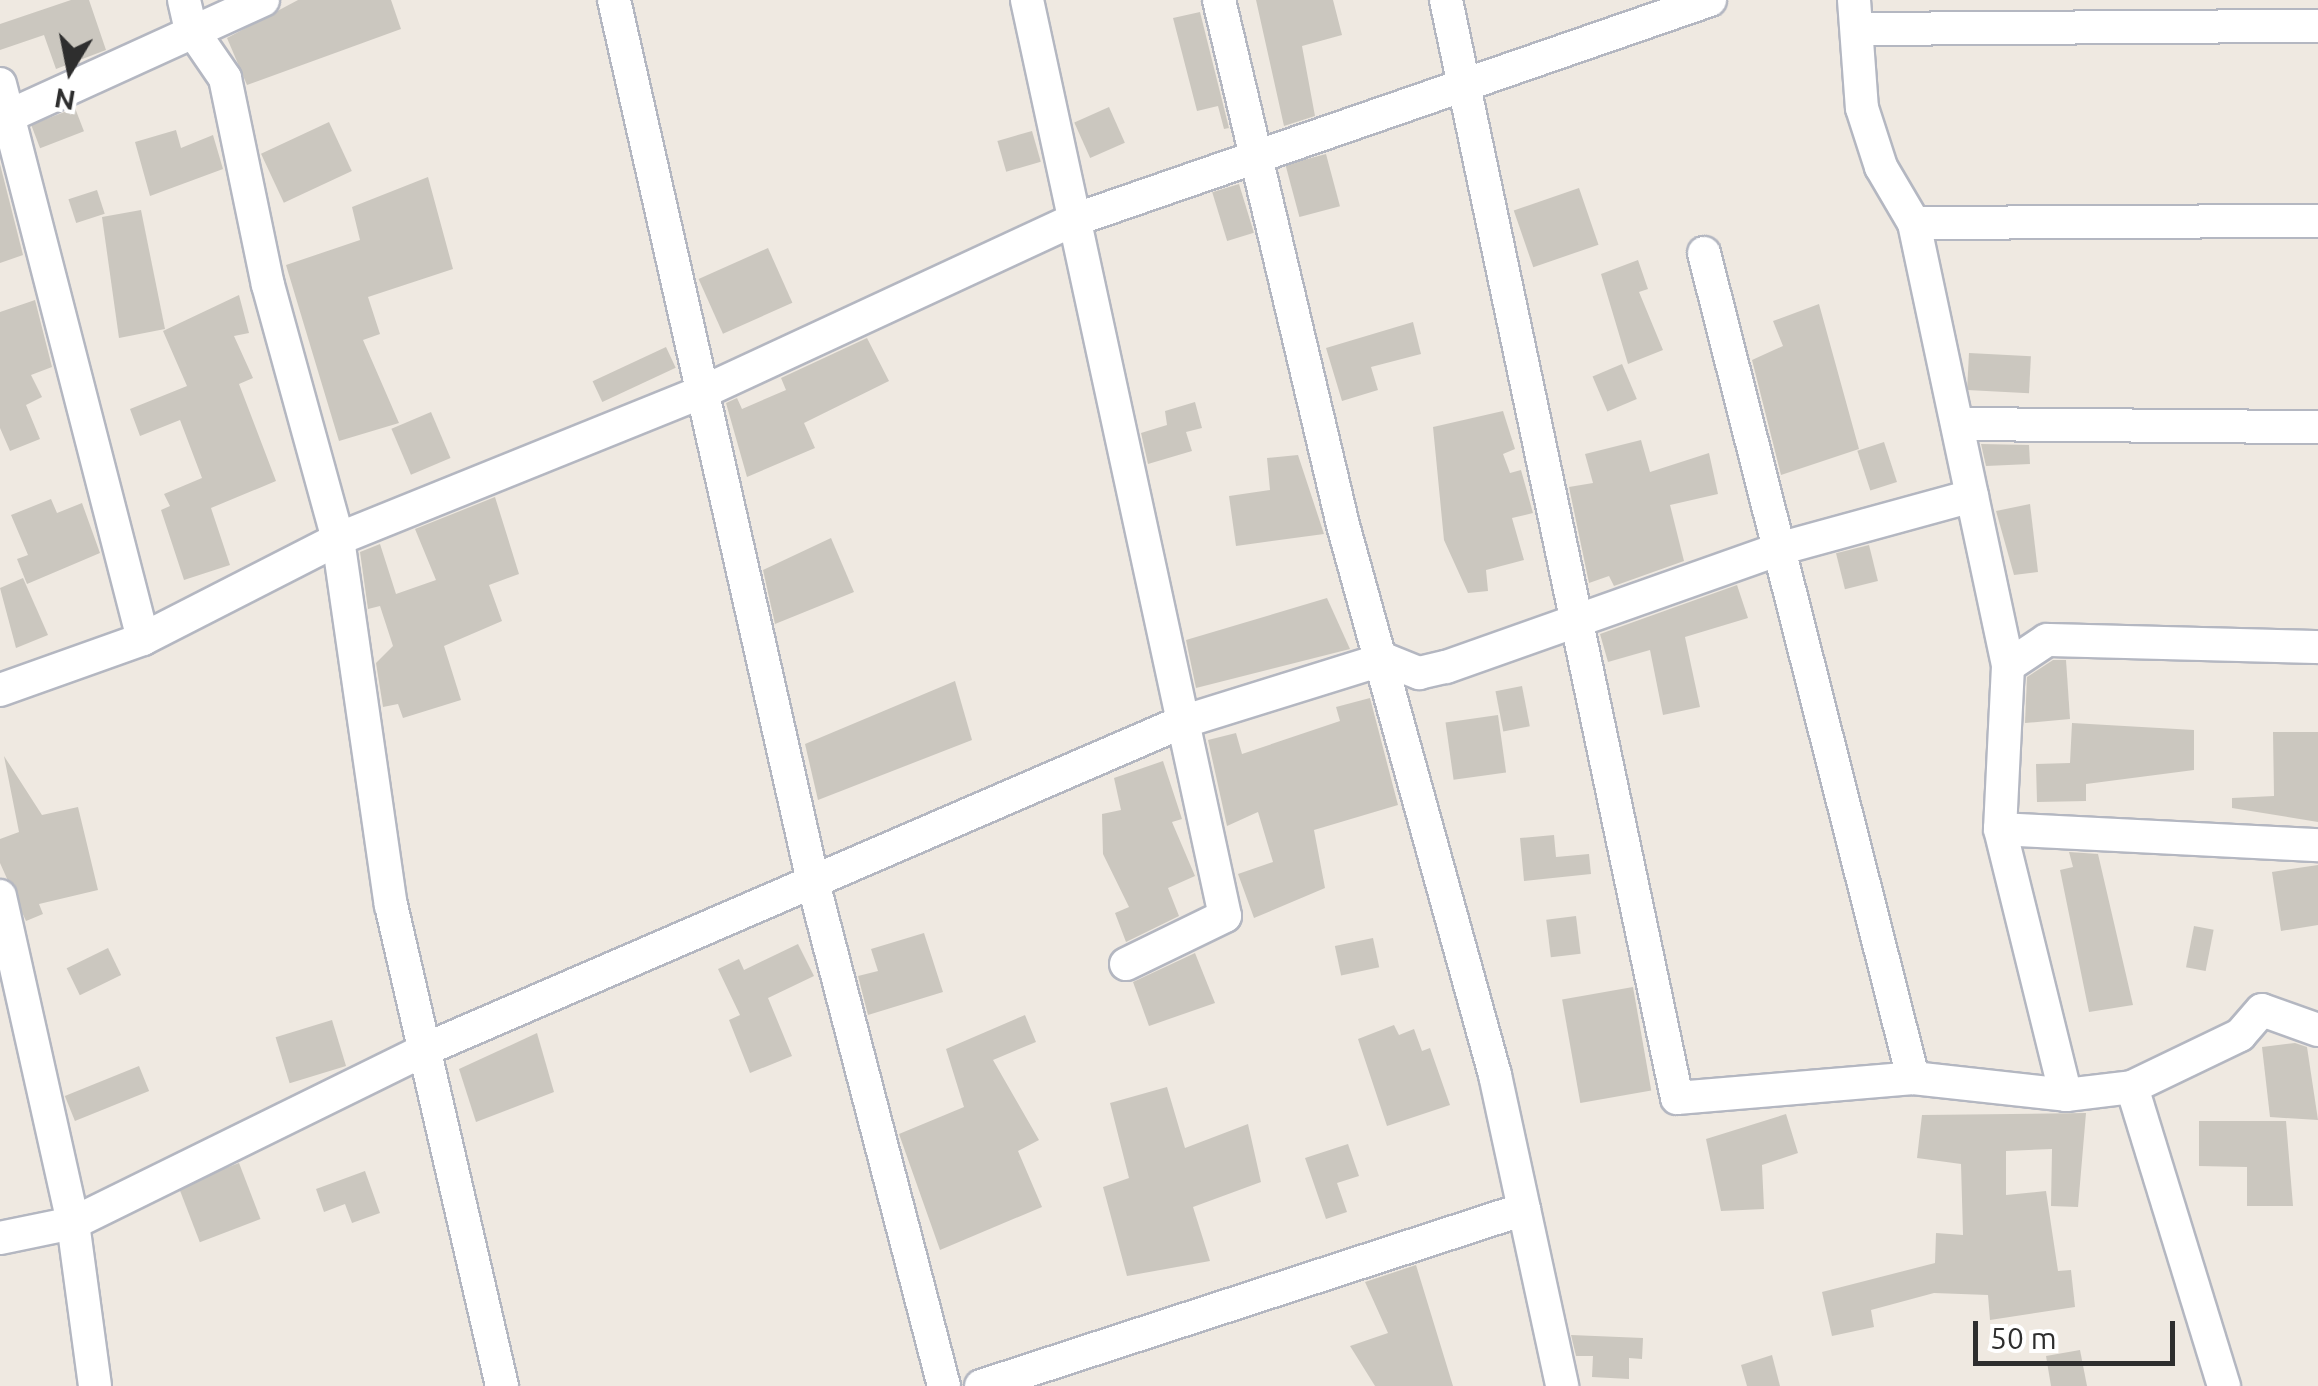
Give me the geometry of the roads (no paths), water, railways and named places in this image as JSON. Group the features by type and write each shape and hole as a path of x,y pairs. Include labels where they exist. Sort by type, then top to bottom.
{"street":[{"path":"4,119 186,14 262,0"},
{"path":"614,0 708,390 814,886 944,1386"},
{"path":"1027,0 1224,916 1126,964"},
{"path":"1219,0 1254,154 1524,1209 1562,1386"},
{"path":"1446,0 1582,620 1632,918 1677,1098 1913,1078 2066,1096 2132,1087 2240,1035 2262,1010 2318,1030"},
{"path":"0,690 143,638 338,539 708,390 1074,220 1254,154 1710,0"},
{"path":"186,14 225,78 268,285 338,539 391,905 502,1386"},
{"path":"2066,1096 2000,829 2008,666 1914,224 1881,167 1862,108 1856,14 2318,26"},
{"path":"0,84 4,119 143,638"},
{"path":"1914,224 2318,222"},
{"path":"1704,253 1782,548 1913,1078"},
{"path":"1959,424 2318,426"},
{"path":"0,1238 73,1223 426,1049 814,886 1182,722 1384,659 1431,670 1782,548 1972,496"},
{"path":"2008,666 2046,640 2318,647"},
{"path":"2000,829 2318,845"},
{"path":"0,896 73,1223 94,1386"},
{"path":"2132,1087 2224,1386"},
{"path":"981,1386 1524,1209"}]}
